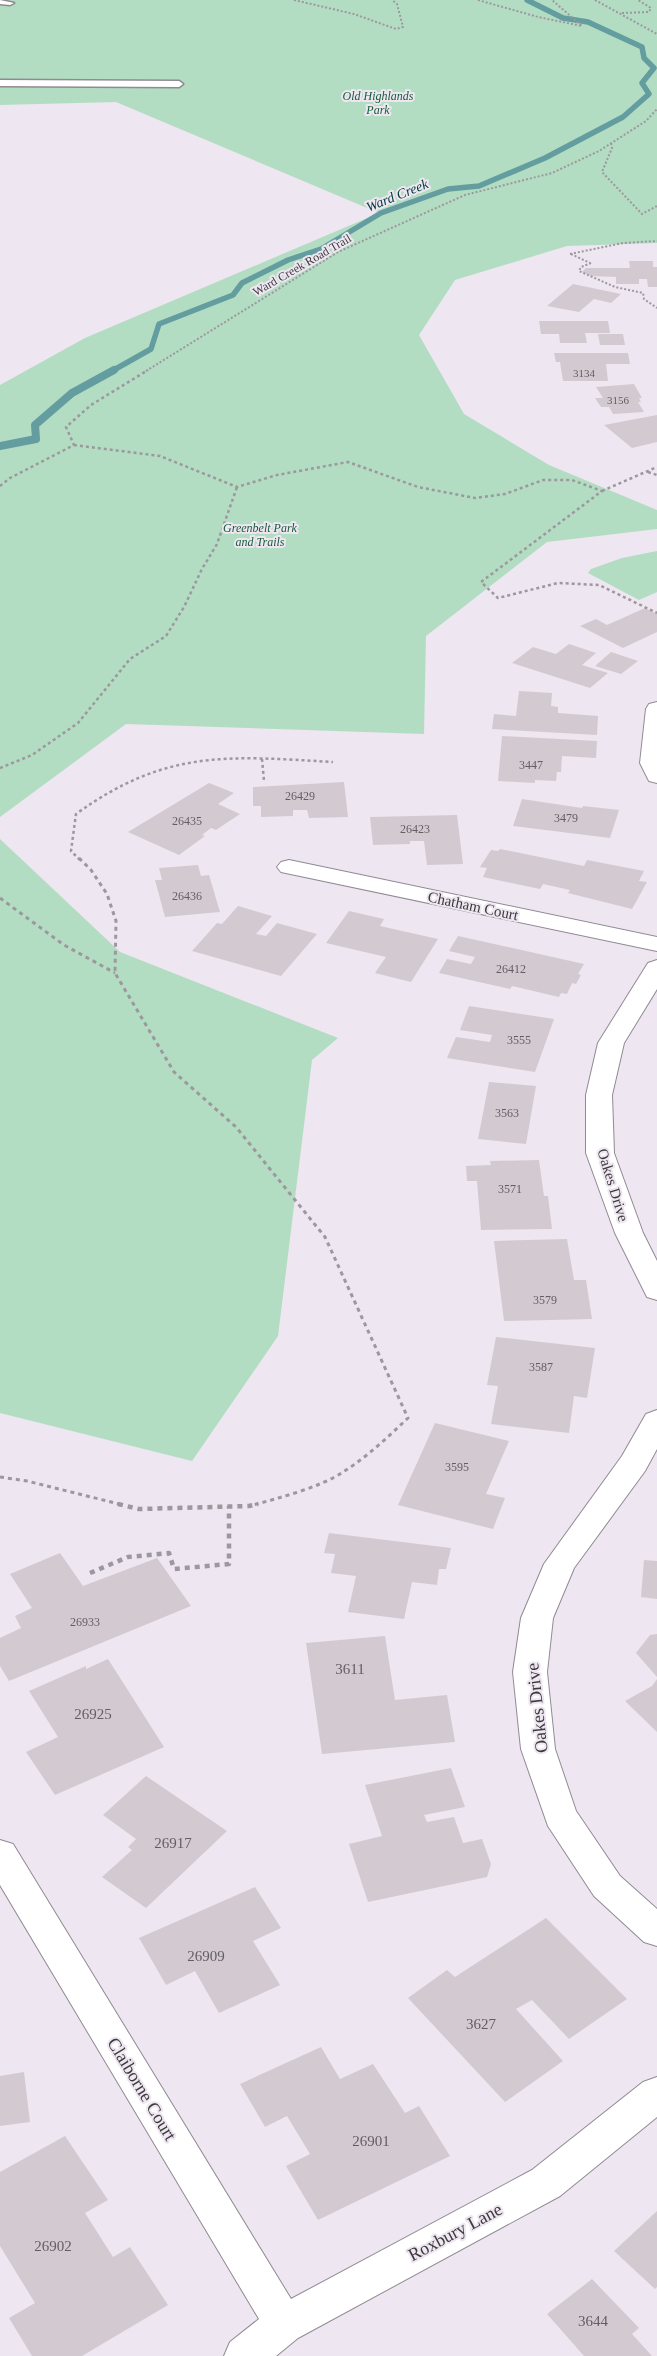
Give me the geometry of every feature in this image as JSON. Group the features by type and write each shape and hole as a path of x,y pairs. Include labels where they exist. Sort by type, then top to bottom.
{"street":[{"path":"657,708 651,763 657,776"},
{"name":"Chatham Court","path":"289,867 657,944"},
{"name":"Oakes Drive","path":"657,968 611,1043 599,1095 600,1153 629,1233 657,1290"},
{"name":"Oakes Drive","path":"657,1422 634,1463 596,1512 560,1564 536,1618 530,1672 538,1749 560,1816 607,1886 657,1931"},
{"name":"Claiborne Court","path":"0,1854 284,2324"},
{"name":"Roxbury Lane","path":"245,2356 284,2324 546,2183 657,2094"}],"lane":[{"path":"0,2 10,4"},
{"path":"0,83 179,84"}],"path":[{"path":"294,0 354,14 396,29 403,27 397,4 392,0"},
{"path":"478,0 538,18 582,26 552,0"},
{"path":"595,0 622,12 657,34"},
{"path":"622,12 649,12 651,8 638,0"},
{"name":"Ward Creek Road Trail","path":"74,445 66,427 91,405 338,252 465,195 552,173 611,143 646,121 657,109"},
{"path":"611,143 612,148 602,172 617,190 642,214 657,206"},
{"path":"657,241 623,243 570,254 591,263 581,268 579,272 614,287 643,293 644,299 657,308"},
{"path":"0,486 10,478 74,445 160,456 237,487 277,475 348,462 418,487 475,498 505,494 543,480 572,480 602,491"},
{"path":"657,467 602,491 480,582 498,598 558,584 599,585 657,613"},
{"path":"648,472 657,475"},
{"path":"0,768 32,755 78,723 130,659 166,636 217,544 237,487"},
{"path":"115,973 116,921 107,894 91,870 71,851 76,814 90,803 137,778 168,766 202,759 333,762"},
{"path":"262,759 264,781"},
{"path":"0,898 64,945 115,973 174,1072 236,1127 325,1237 408,1418 383,1441 342,1473 289,1495 249,1506 139,1510 27,1481 0,1477"},
{"path":"90,1573 128,1557 169,1553 174,1569 228,1564 229,1506"}],"green space":[{"path":"0,0 657,0 657,243 567,246 455,280 419,335 464,414 549,465 657,510 657,529 547,542 426,636 424,734 126,724 0,817 0,385 85,338 379,213 116,102 0,105"},
{"path":"657,551 657,592 639,600 588,573 591,569 622,558"},
{"path":"0,839 120,952 338,1038 312,1060 278,1336 192,1461 0,1413"}],"building":[{"path":"629,261 653,261 653,267 657,267 657,287 648,287 647,279 639,279 639,284 616,284 616,277 591,276 582,272 586,268 630,268"},
{"path":"573,284 621,294 611,303 594,299 579,312 547,306"},
{"path":"539,321 608,321 610,333 585,333 587,343 560,343 559,334 541,334"},
{"path":"598,334 623,334 625,345 600,345"},
{"path":"554,353 628,353 630,364 606,364 608,381 563,381 560,362 556,362"},
{"path":"634,384 642,398 639,398 641,402 638,402 644,412 613,414 609,407 601,407 595,398 603,398 596,387"},
{"path":"657,415 657,442 632,448 604,425"},
{"path":"645,608 657,614 657,632 623,648 580,626 596,619 607,625"},
{"path":"569,644 596,653 582,665 608,673 590,688 512,663 533,647 556,654"},
{"path":"611,652 638,661 621,674 595,666"},
{"path":"519,691 552,693 551,706 558,707 558,713 598,716 597,735 492,729 494,714 516,716"},
{"path":"502,736 597,741 596,758 562,756 561,772 557,772 556,781 535,780 535,783 498,781"},
{"path":"344,782 348,817 309,818 307,810 293,810 293,816 261,817 261,806 253,806 253,787"},
{"path":"209,783 234,793 218,804 240,814 216,830 211,828 202,835 205,836 179,855 128,832"},
{"path":"522,799 582,808 583,806 619,810 610,838 513,826"},
{"path":"457,815 463,864 427,865 424,841 410,841 410,844 373,845 370,817"},
{"path":"500,849 584,866 587,860 644,871 639,881 647,882 632,909 568,893 570,890 543,884 540,889 483,877 487,868 480,867 491,850 498,851"},
{"path":"198,865 201,876 209,875 220,912 165,917 155,880 162,880 159,868"},
{"path":"238,906 272,916 256,934 266,936 277,923 317,934 281,976 192,951 217,923 222,924"},
{"path":"349,911 384,919 380,926 438,939 411,982 375,973 386,957 326,943"},
{"path":"458,936 584,964 578,974 581,975 576,984 572,983 567,994 561,993 559,997 512,986 510,989 439,973 447,959 471,964 475,957 449,951"},
{"path":"469,1006 554,1019 535,1072 447,1058 456,1037 490,1042 492,1035 460,1030"},
{"path":"489,1082 536,1086 526,1144 478,1139"},
{"path":"539,1160 544,1196 548,1196 552,1229 481,1230 477,1181 467,1181 466,1166 491,1165 490,1161"},
{"path":"567,1239 574,1280 586,1280 592,1319 504,1321 494,1241"},
{"path":"496,1337 595,1348 587,1398 574,1396 569,1433 491,1424 498,1386 487,1385"},
{"path":"435,1423 509,1441 486,1494 505,1498 493,1529 398,1505"},
{"path":"329,1533 451,1548 446,1569 439,1569 437,1585 412,1582 404,1619 348,1612 356,1576 331,1573 335,1554 324,1553"},
{"path":"60,1553 83,1586 157,1558 191,1606 9,1681 0,1666 0,1638 21,1628 15,1616 32,1608 10,1574"},
{"path":"644,1560 657,1561 657,1599 641,1597"},
{"path":"657,1634 657,1677 636,1653 650,1635"},
{"path":"385,1636 395,1700 447,1695 455,1742 322,1754 306,1643"},
{"path":"108,1659 164,1747 55,1795 26,1752 58,1737 29,1691 86,1666 86,1669"},
{"path":"657,1679 657,1732 625,1701 652,1686"},
{"path":"451,1768 465,1807 424,1815 427,1822 454,1817 463,1843 482,1839 491,1864 487,1877 368,1902 349,1844 382,1836 365,1785"},
{"path":"146,1776 227,1831 146,1908 102,1877 132,1850 128,1847 136,1839 103,1815"},
{"path":"255,1887 281,1928 253,1941 280,1985 219,2013 195,1971 166,1985 139,1938"},
{"path":"546,1918 627,1999 569,2039 532,2000 516,2009 563,2061 505,2102 408,1998 447,1970 455,1977"},
{"path":"321,2047 340,2079 373,2064 405,2113 419,2106 450,2156 318,2220 286,2166 310,2154 287,2116 265,2127 240,2084"},
{"path":"24,2072 30,2122 0,2126 0,2076"},
{"path":"65,2136 108,2200 85,2213 113,2257 130,2247 168,2305 82,2356 32,2356 9,2318 35,2303 0,2246 0,2172"},
{"path":"657,2211 657,2287 655,2289 614,2251"},
{"path":"592,2279 639,2328 632,2334 652,2356 584,2356 547,2314"}],"waterway":[{"name":"Ward Creek","path":"112,371 151,349 159,324 233,295 242,283 288,260 321,249 381,213 448,189 479,186 545,158 623,117 649,94 642,83 654,68 644,58 642,47 588,22 563,18 527,0"},
{"name":"Ward Creek","path":"0,446 36,439 35,425 72,393 114,370"}],"park label":[{"name":"Old Highlands Park","path":"378,103"},
{"name":"Greenbelt Park and Trails","path":"260,535"}]}
